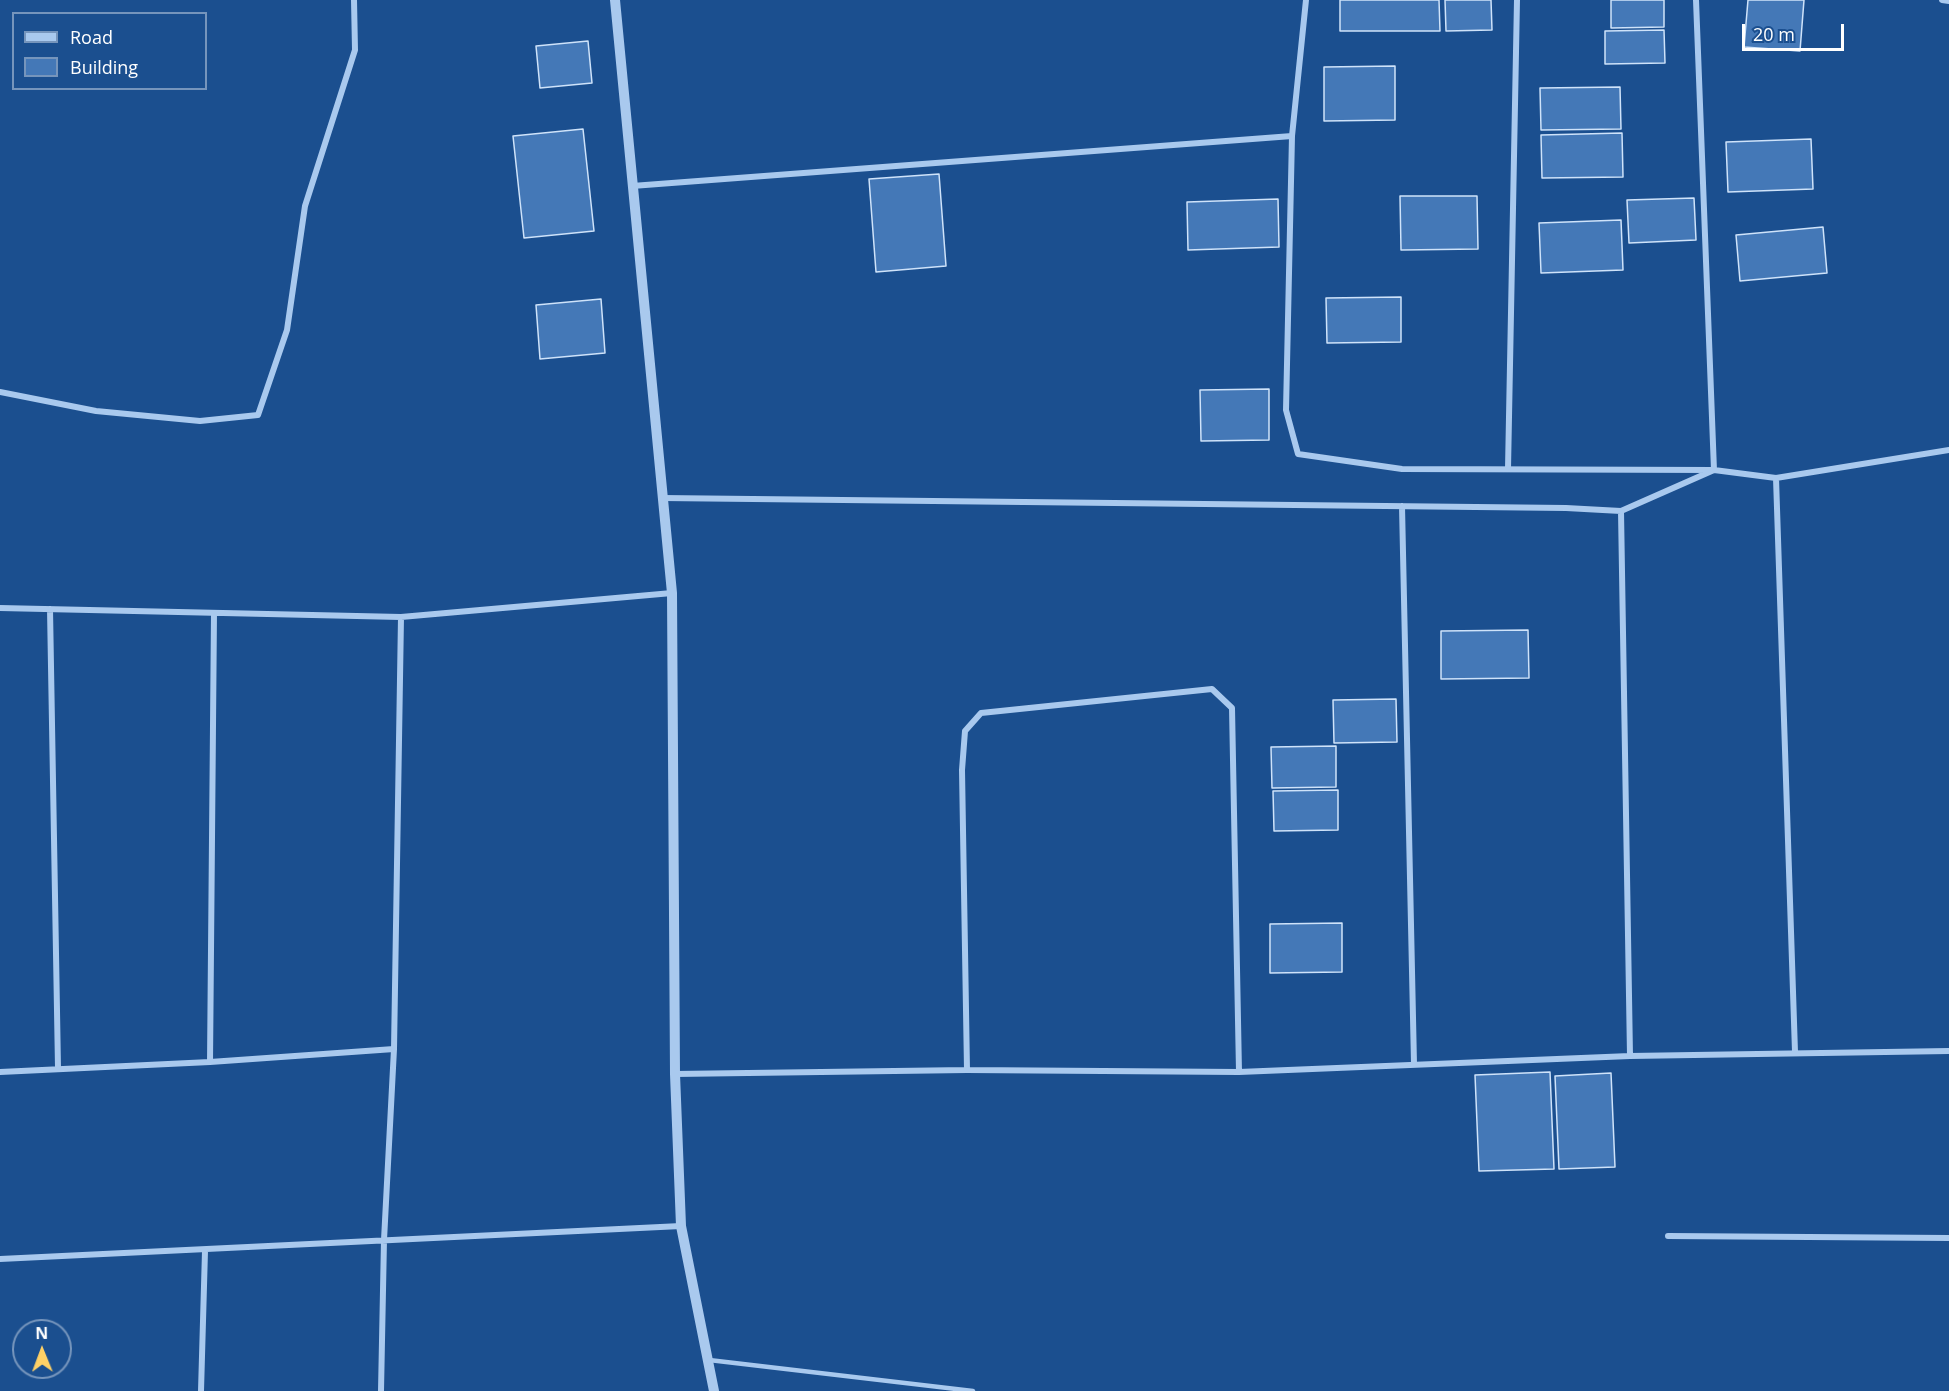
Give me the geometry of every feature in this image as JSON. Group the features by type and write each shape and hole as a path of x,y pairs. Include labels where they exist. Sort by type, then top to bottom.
{"street":[{"path":"0,392 96,411 188,420 258,415 286,330 305,206 355,50 354,0"},
{"path":"615,0 672,593 675,1074 681,1226 714,1391"},
{"path":"1306,0 1292,136 1286,410 1298,454 1402,469 1714,470 1776,478 1949,450"},
{"path":"1508,469 1517,0"},
{"path":"1696,0 1714,470"},
{"path":"1942,0 1949,1"},
{"path":"632,186 1292,136"},
{"path":"662,498 1566,508 1621,512 1714,470"},
{"path":"1776,478 1795,1052"},
{"path":"1402,506 1414,1064"},
{"path":"1621,512 1630,1056"},
{"path":"0,608 401,617 672,593"},
{"path":"50,609 58,1068"},
{"path":"210,1062 214,613"},
{"path":"381,1391 384,1239 394,1049 401,617"},
{"path":"968,1070 962,770 965,731 981,713 1189,689 1212,689 1232,708 1239,1072"},
{"path":"0,1072 210,1062 394,1049"},
{"path":"675,1074 968,1070 1239,1072 1630,1056 1949,1051"},
{"path":"0,1259 205,1251 384,1239 681,1226"},
{"path":"1668,1236 1949,1238"},
{"path":"201,1391 205,1251"}],"lane":[{"path":"706,1360 973,1391"}],"building":[{"path":"1340,0 1439,0 1440,31 1340,31"},
{"path":"1445,0 1491,0 1492,30 1446,31"},
{"path":"1611,0 1664,0 1664,27 1611,28"},
{"path":"1748,0 1804,0 1800,51 1744,47"},
{"path":"1664,30 1665,63 1605,64 1605,31"},
{"path":"588,41 592,83 540,88 536,46"},
{"path":"1395,66 1395,120 1324,121 1324,67"},
{"path":"1620,87 1621,129 1541,130 1540,88"},
{"path":"583,129 594,231 524,238 513,136"},
{"path":"1622,133 1623,177 1542,178 1541,135"},
{"path":"1811,139 1813,189 1728,192 1726,142"},
{"path":"939,174 946,266 876,272 869,179"},
{"path":"1400,196 1477,196 1478,249 1401,250"},
{"path":"1694,198 1696,240 1629,243 1627,200"},
{"path":"1278,199 1279,247 1188,250 1187,202"},
{"path":"1621,220 1623,270 1541,273 1539,223"},
{"path":"1823,227 1827,273 1740,281 1736,235"},
{"path":"1401,297 1401,342 1327,343 1326,298"},
{"path":"601,299 605,353 540,359 536,305"},
{"path":"1269,389 1269,440 1201,441 1200,390"},
{"path":"1528,630 1529,678 1441,679 1441,631"},
{"path":"1396,699 1397,742 1334,743 1333,700"},
{"path":"1336,746 1336,787 1272,788 1271,747"},
{"path":"1338,790 1338,830 1274,831 1273,791"},
{"path":"1342,923 1342,972 1270,973 1270,924"},
{"path":"1550,1072 1554,1169 1479,1171 1475,1075"},
{"path":"1611,1073 1615,1167 1559,1169 1555,1076"}]}
